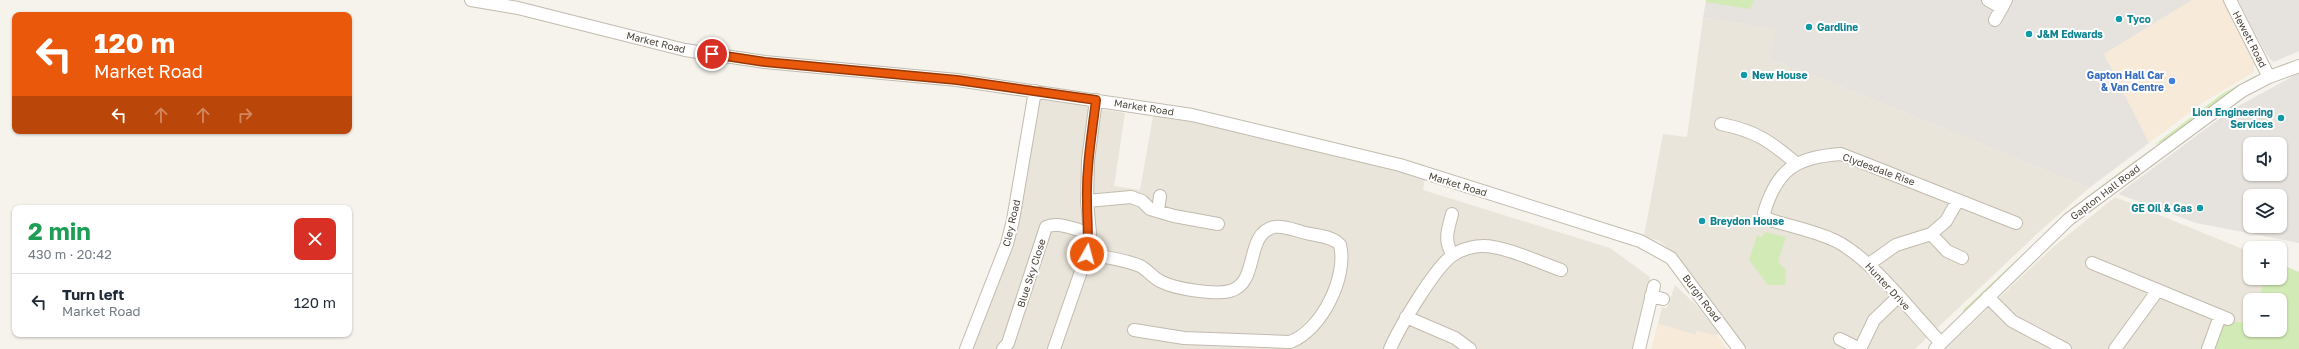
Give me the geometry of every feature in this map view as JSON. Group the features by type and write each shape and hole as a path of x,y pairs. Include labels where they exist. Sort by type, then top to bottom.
{"street":[{"name":"Market Road","path":"471,0 518,8 685,50 765,62 957,80 1035,90 1192,115 1392,163 1640,240 1661,251"},
{"path":"1988,0 2004,4 1995,20"},
{"name":"Hewett Road","path":"2230,0 2269,77"},
{"name":"Gapton Hall Road","path":"1938,346 2084,206 2242,92 2269,77 2299,66"},
{"name":"Cley Road","path":"966,349 1007,244 1013,220 1035,90"},
{"path":"1054,349 1087,254 1090,233 1087,201 1088,160 1096,100"},
{"path":"1721,124 1742,128 1767,139 1797,164"},
{"name":"Clydesdale Rise","path":"1764,213 1770,191 1782,175 1797,164 1818,156 1841,154 2016,223"},
{"path":"1158,211 1160,196"},
{"path":"1087,201 1131,197 1142,201 1150,209 1218,224"},
{"path":"1868,264 1896,245 1931,234 1946,221 1958,200"},
{"name":"Hunter Drive","path":"1764,213 1767,219 1836,241 1868,264 1898,297 1938,346"},
{"path":"1452,214 1446,237 1447,246 1453,255"},
{"name":"Blue Sky Close","path":"1003,349 1008,343 1046,227 1051,225 1062,226 1079,230"},
{"path":"1087,254 1140,266 1162,282 1214,294 1232,291 1241,285 1249,270 1258,240 1264,232 1274,227 1333,240 1340,245 1341,268 1326,310 1313,328 1300,339 1290,342 1184,338 1134,330"},
{"path":"1931,234 1947,251 1962,258"},
{"path":"1390,349 1406,317 1443,265 1453,255 1467,249 1482,246 1494,247 1561,270"},
{"name":"Burgh Road","path":"1661,251 1671,258 1739,349"},
{"path":"2092,263 2224,317 2208,349"},
{"path":"2115,349 2158,290"},
{"path":"1639,349 1653,291 1663,300"},
{"path":"1840,339 1860,349 1874,320 1898,297"},
{"path":"1988,298 2012,321 2045,344 2065,349"},
{"path":"1406,317 1455,338 1470,349"}],"shaded area":[{"path":"1706,0 2192,0 2104,54 2149,143 2089,188 1828,81 1771,60 1776,29 1703,18"},
{"path":"2192,0 2223,0 2254,63 2254,72 2202,103 2149,143 2104,54"},
{"path":"2238,0 2299,0 2299,51 2274,62 2271,60 2265,52"},
{"path":"1703,18 1777,29 1771,60 1828,81 2089,188 2040,231 1915,349 1746,349 1674,253 1659,241 1644,236 1663,134 1687,137"},
{"path":"2299,73 2299,243 2248,233 2287,233 2287,189 2243,189 2243,232 2196,223 2118,194 2231,110"},
{"path":"1038,97 1078,102 1098,109 1125,113 1114,186 1140,190 1153,116 1208,124 1366,162 1425,179 1423,190 1610,248 1650,277 1632,349 968,349 1006,244"},
{"path":"2115,197 2243,249 2243,285 2263,285 2260,293 2243,293 2243,322 2230,322 2215,316 2203,349 1945,349 2052,248"},
{"path":"1675,285 1697,306 1718,332 1718,336 1697,331 1696,335 1658,324 1662,307 1667,308"},
{"path":"1658,324 1696,335 1697,331 1718,336 1727,349 1651,349"}],"green space":[{"path":"1706,0 1754,0 1750,9 1706,2"},
{"path":"2255,76 2253,80 2168,139 2154,145 2222,94"},
{"path":"2136,160 2135,164 2045,238 2042,236 2071,209"},
{"path":"1765,232 1786,237 1778,262 1786,270 1785,285 1768,285 1749,260 1757,236 1762,237"},
{"path":"2038,240 2040,243 1965,313 1963,310"},
{"path":"2287,267 2299,272 2299,349 2214,349 2220,326 2228,325 2230,322 2243,322 2243,337 2287,337 2287,293 2260,293 2263,285 2287,285"}],"place":[{"name":"Tyco","path":"2119,19"},
{"name":"Gardline","path":"1809,27"},
{"name":"J&M Edwards","path":"2029,34"},
{"name":"New House","path":"1744,75"},
{"name":"Gapton Hall Car & Van Centre","path":"2172,81"},
{"name":"Lion Engineering Services","path":"2281,118"},
{"name":"GE Oil & Gas","path":"2200,208"},
{"name":"Breydon House","path":"1702,221"}],"route":[{"path":"712,54 765,62 957,80 1035,90 1096,100 1088,160 1087,201 1090,233 1087,254"}]}
